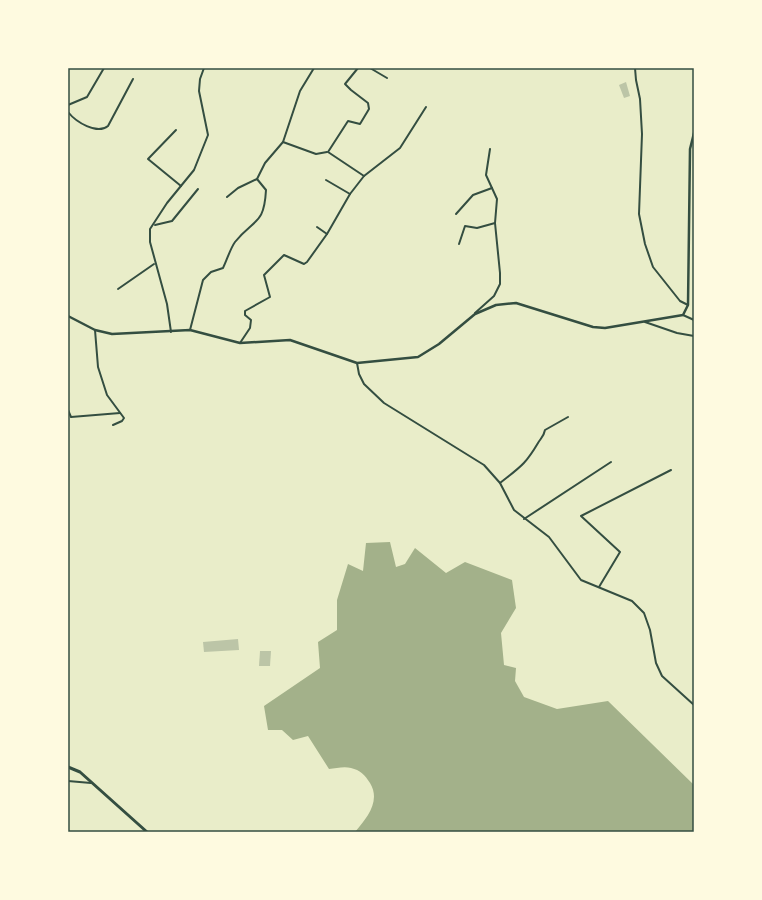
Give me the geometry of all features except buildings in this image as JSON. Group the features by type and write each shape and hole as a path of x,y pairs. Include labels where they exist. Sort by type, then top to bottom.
{"main road":[{"path":"68,767 80,772 147,832"}],"street":[{"path":"68,105 87,97 104,68"},
{"path":"171,332 167,304 154,264 150,242 150,229 167,202 194,170 208,135 199,91 200,79 204,68"},
{"path":"227,197 238,188 257,179 265,163 283,142 300,91 314,68"},
{"path":"328,152 348,121 360,124 369,110 368,103 345,84 358,68"},
{"path":"370,68 387,78"},
{"path":"635,68 640,99 642,134 639,214 645,244 653,267 680,301 688,306"},
{"path":"68,112 77,120 95,129 106,128 132,79"},
{"path":"240,343 251,324 251,320 245,315 245,311 270,297 264,275 284,255 304,264 307,262 327,234 350,194 364,176 400,148 426,107"},
{"path":"176,130 148,159 181,186"},
{"path":"683,315 688,306 690,149 694,133"},
{"path":"283,142 316,154 328,152 364,176"},
{"path":"68,316 96,330 112,334 190,330 240,343 290,340 357,363 418,357 439,344 474,314 494,296 500,284 494,223 497,199 486,174 490,149"},
{"path":"190,330 203,280 211,272 223,268 234,243 258,221 265,206 266,190 257,179"},
{"path":"326,180 350,194"},
{"path":"456,214 473,195 492,188"},
{"path":"154,224 172,221 198,189"},
{"path":"459,244 465,226 477,228 494,223"},
{"path":"317,228 327,234"},
{"path":"118,289 154,264"},
{"path":"474,314 496,304 516,303 593,327 604,328 683,315 694,320"},
{"path":"645,322 677,333 694,336"},
{"path":"96,330 98,367 107,395 124,420 113,425"},
{"path":"357,363 359,374 364,384 372,394 484,466 500,483 514,510 549,538 581,580 632,601 644,613 650,630 656,663 662,676 694,706"},
{"path":"68,410 71,417 120,413"},
{"path":"500,483 522,467 543,437 545,430 568,417"},
{"path":"524,519 611,462"},
{"path":"598,587 620,552 581,516 671,470"},
{"path":"68,781 90,783 109,798"}],"shaded area":[{"path":"390,542 396,567 405,564 415,548 446,573 465,562 512,580 516,608 501,633 504,665 516,668 515,681 524,697 557,709 608,701 694,785 694,832 355,832 368,815 373,803 373,790 368,780 362,773 349,767 329,769 308,736 293,740 282,730 268,730 264,706 320,668 318,642 337,630 337,600 348,564 363,571 366,543"}]}
